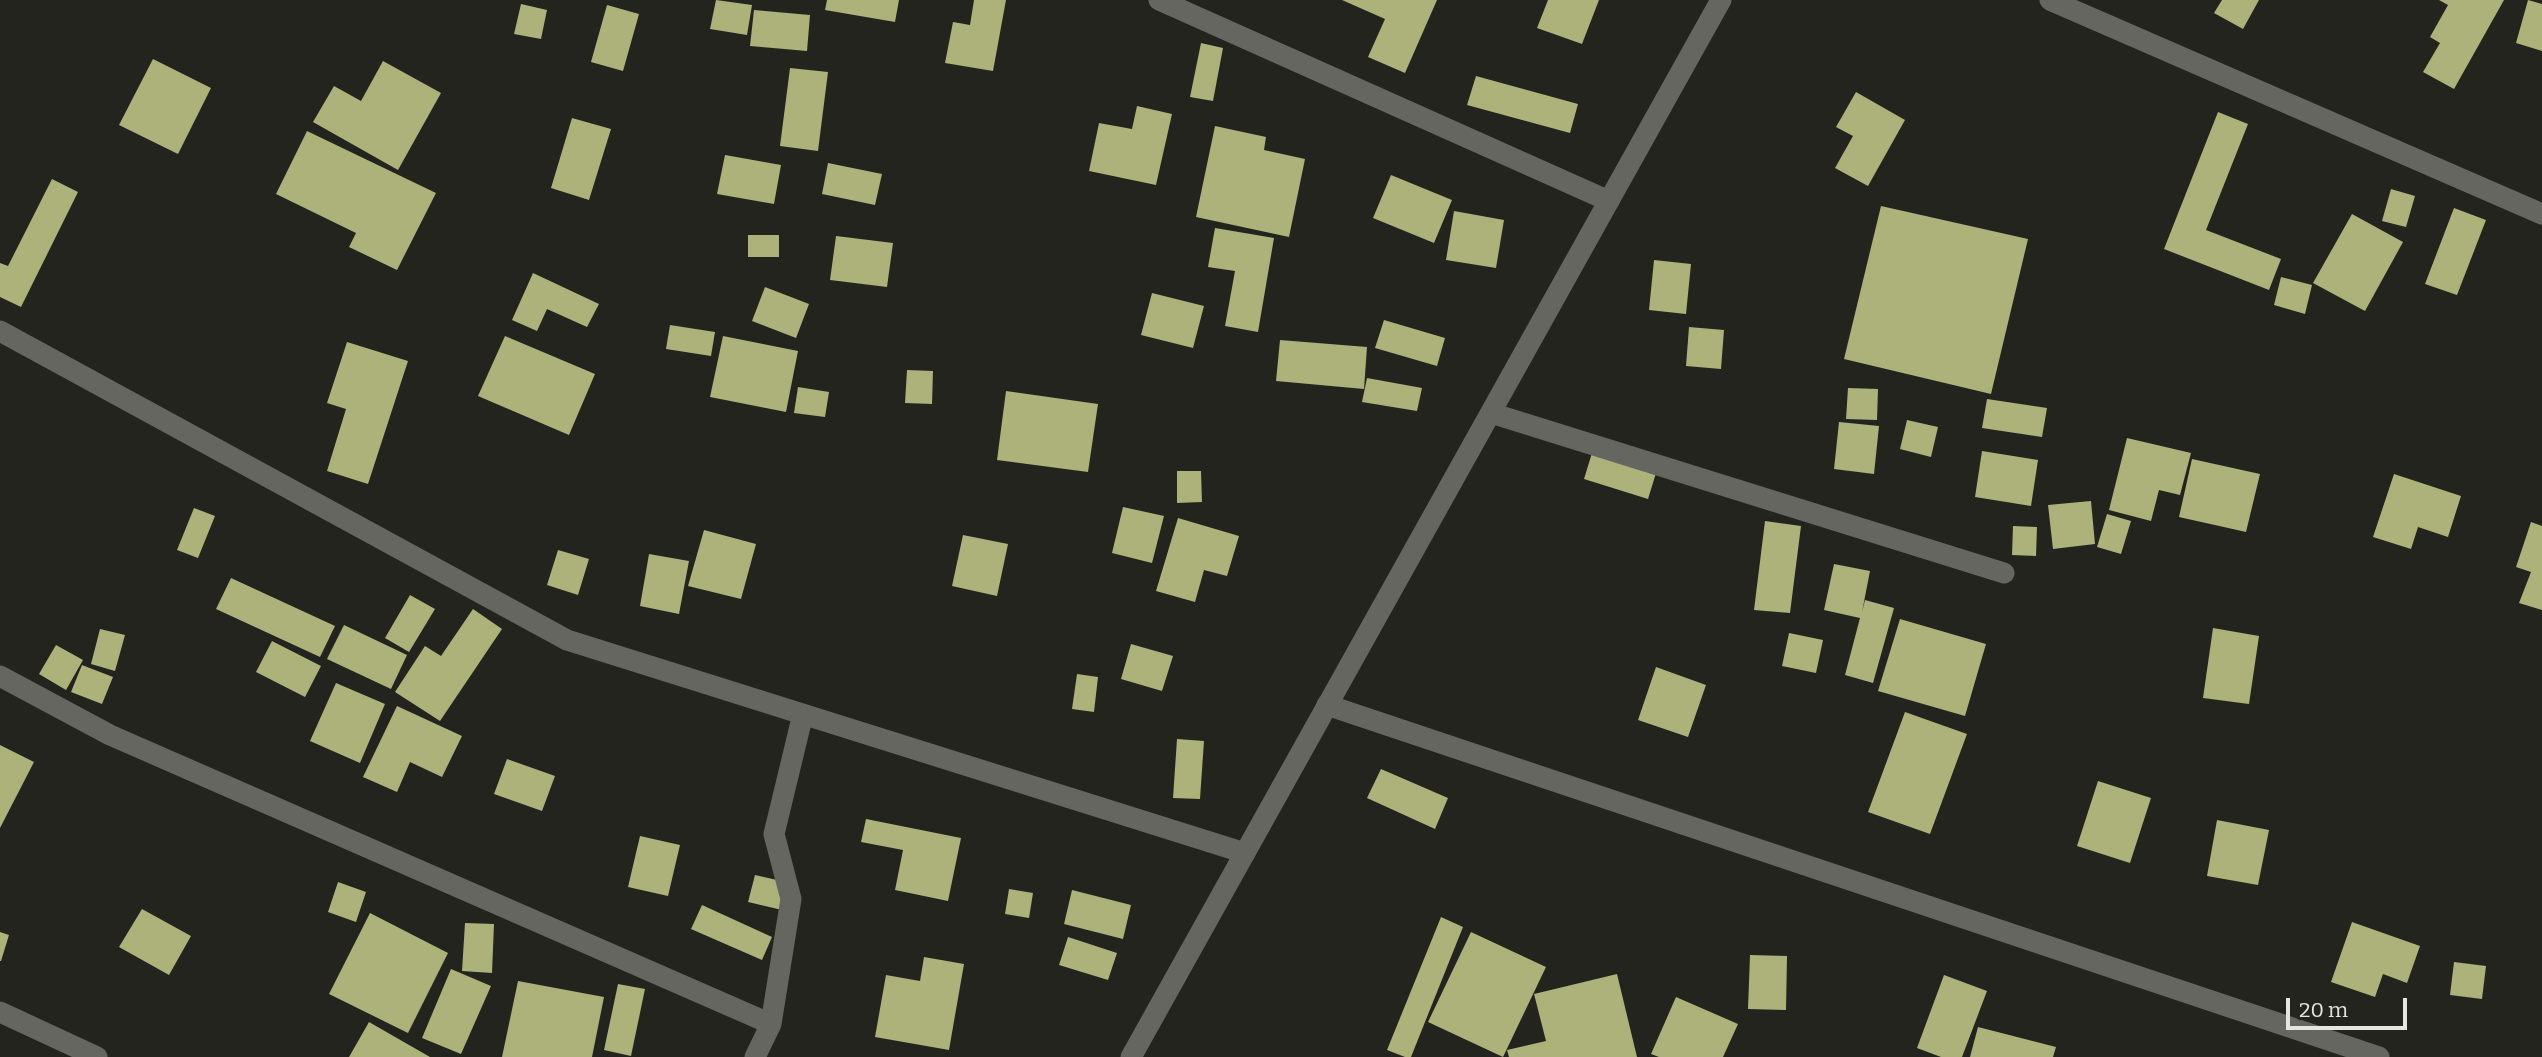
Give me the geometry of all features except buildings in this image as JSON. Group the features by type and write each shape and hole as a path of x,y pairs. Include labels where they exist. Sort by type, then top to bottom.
{"street":[{"path":"1158,0 1609,201"},
{"path":"1131,1057 1721,0"},
{"path":"2050,0 2542,214"},
{"path":"0,331 567,639 1245,853"},
{"path":"1491,413 2004,573"},
{"path":"0,676 110,735 771,1024"},
{"path":"1327,705 2379,1057"},
{"path":"755,1057 771,1024 790,899 774,834 803,714"},
{"path":"0,1012 97,1057"}]}
